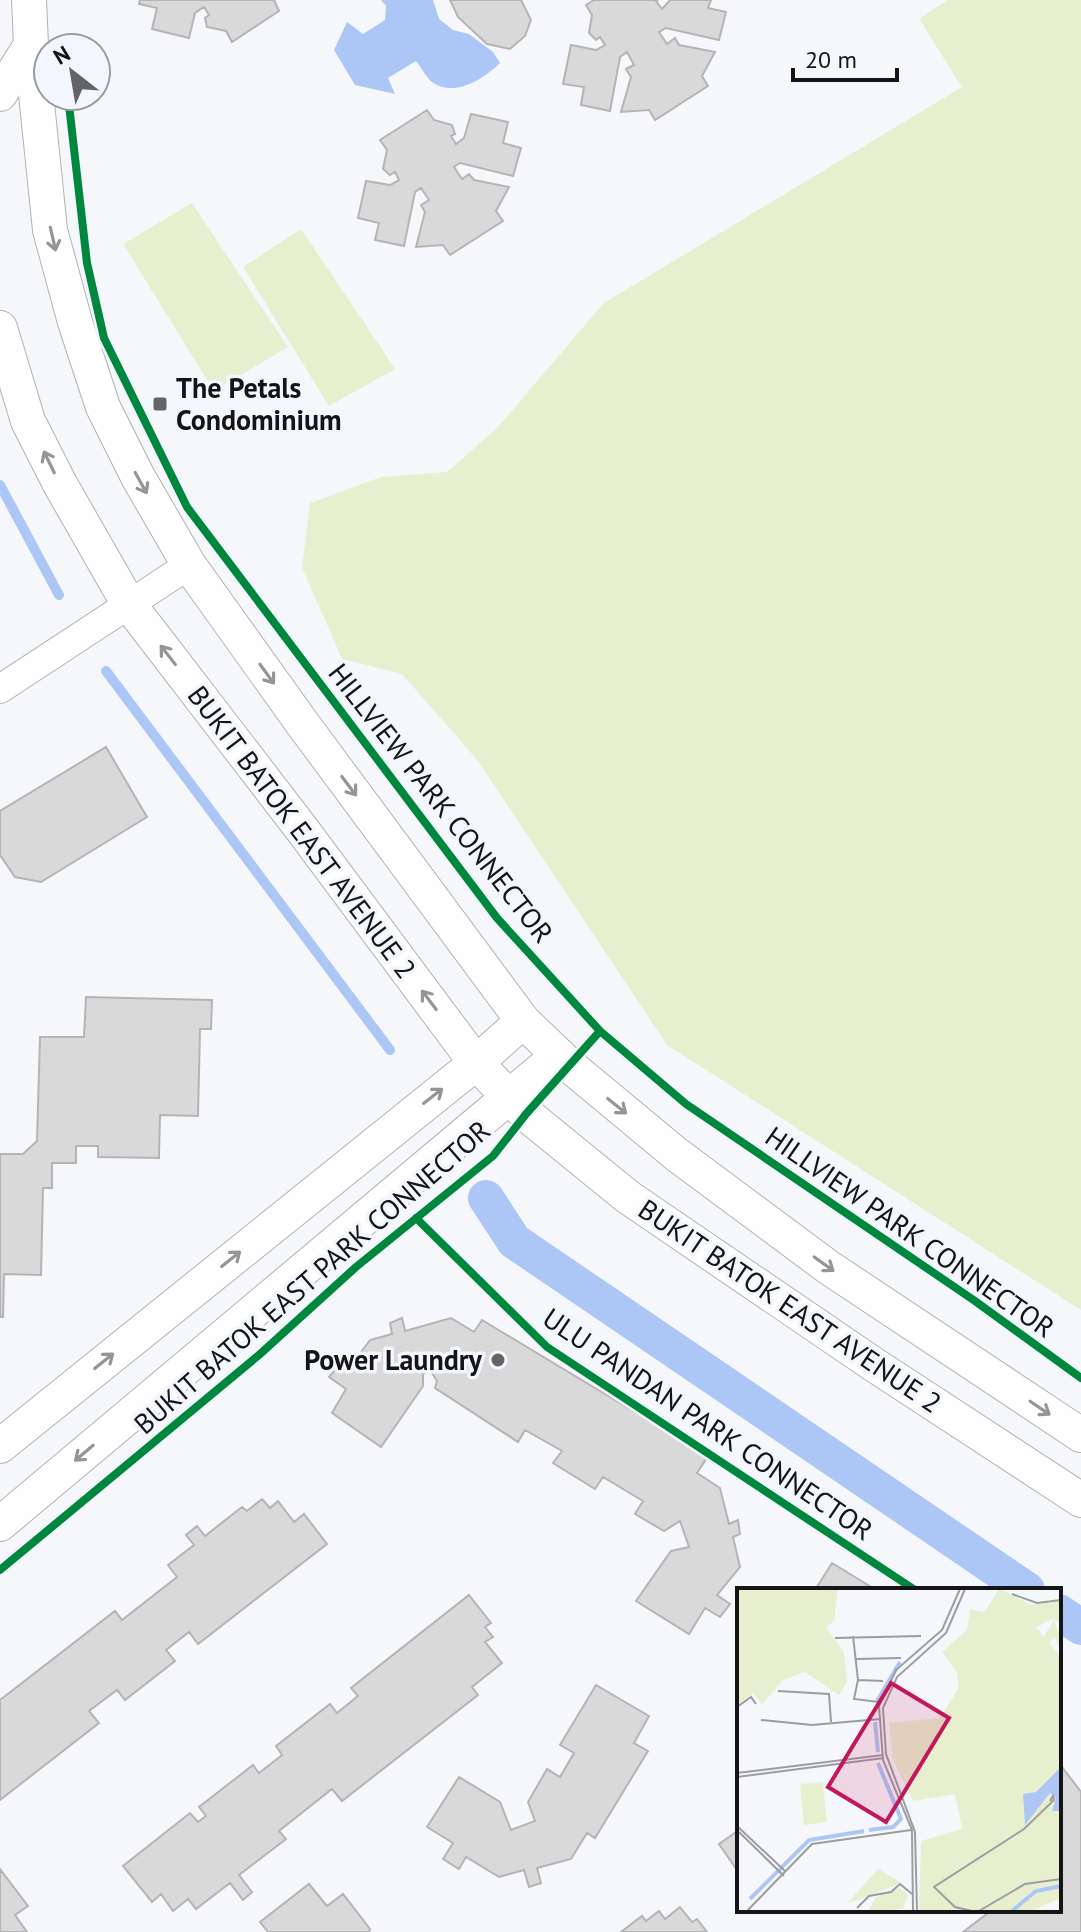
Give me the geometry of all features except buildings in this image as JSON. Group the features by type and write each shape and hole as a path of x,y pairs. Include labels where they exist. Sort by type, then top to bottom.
{"street":[{"name":"BUKIT BATOK EAST AVENUE 2","path":"29,0 50,230 75,322 103,407 138,477 189,565 302,723 523,1021 595,1088 676,1154 828,1267 1081,1435"},
{"path":"0,94 31,45"},
{"name":"BUKIT BATOK EAST AVENUE 2","path":"0,328 4,364 35,433 60,484 128,603 476,1063 510,1098 628,1197 873,1364 1081,1500"},
{"path":"0,689 189,565"},
{"path":"0,1446 476,1063 523,1021"},
{"path":"0,1524 559,1055"}],"green space":[{"path":"947,0 1081,0 1081,1310 667,1045 478,761 402,674 342,659 302,567 310,503 381,477 447,472 498,427 604,303 962,87 919,19"},
{"path":"192,203 288,347 214,391 123,244"},
{"path":"301,229 395,369 329,406 243,267"}],"water":[{"path":"381,0 433,0 439,19 453,30 469,34 493,52 500,63 486,75 459,87 450,88 432,82 416,61 388,78 395,94 355,85 334,50 347,22 363,34 385,20 386,6"}],"waterway":[{"path":"0,485 59,595"},
{"path":"106,671 390,1050"},
{"path":"486,1198 514,1241 1024,1588"},
{"path":"1061,1613 1081,1627"}],"cycle path":[{"name":"HILLVIEW PARK CONNECTOR","path":"70,112 87,263 104,338 187,507 497,918 600,1031 686,1104 975,1301 1081,1378"},
{"name":"BUKIT BATOK EAST PARK CONNECTOR","path":"0,1570 259,1355 356,1267 493,1156 600,1031"},
{"name":"BUKIT BATOK EAST PARK CONNECTOR","path":"416,1218 547,1347 912,1588"}],"place":[{"name":"The Petals Condominium","path":"160,404"},
{"name":"Power Laundry","path":"498,1360"}]}
